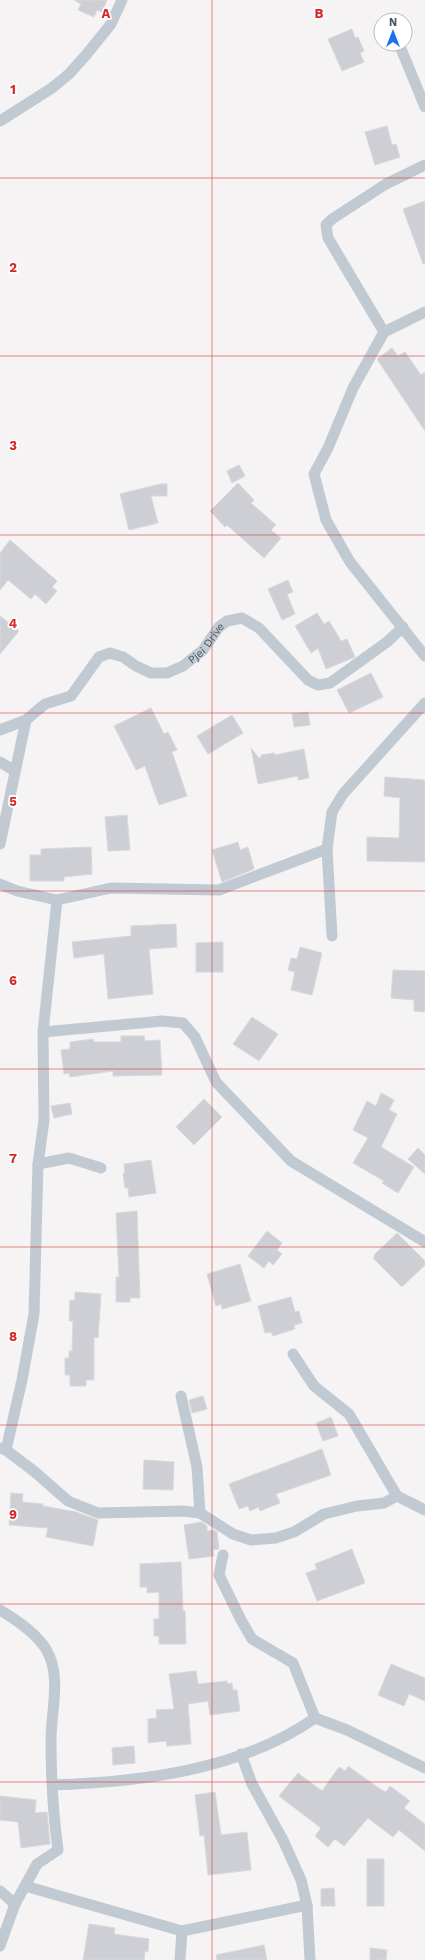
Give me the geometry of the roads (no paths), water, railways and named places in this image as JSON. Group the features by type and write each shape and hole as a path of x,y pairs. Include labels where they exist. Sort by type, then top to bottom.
{"street":[{"path":"0,121 52,88 69,74 86,56 111,24 122,0"},
{"path":"402,52 425,107"},
{"path":"384,332 328,238 326,225 332,219 386,184 425,165"},
{"path":"425,312 384,332 353,388 328,448 314,474 326,520 350,562 425,656"},
{"name":"Pjei Drive","path":"0,730 26,720 45,704 71,696 99,657 110,653 123,657 136,666 151,673 167,673 183,666 203,650 219,627 227,621 242,618 259,628 308,680 318,684 330,683 387,642 403,627"},
{"path":"332,936 327,849 332,812 343,794 425,703"},
{"path":"0,844 26,720"},
{"path":"0,762 16,771"},
{"path":"0,884 17,891 57,900 111,888 219,890 327,849"},
{"path":"57,900 43,1032 44,1120 38,1164 34,1314 22,1380 3,1449 35,1472 68,1501 98,1513 183,1511 200,1513 233,1534 252,1540 276,1538 294,1532 324,1514 357,1506 384,1503 397,1496"},
{"path":"43,1032 162,1021 183,1023 195,1037 216,1082 291,1161 425,1242"},
{"path":"38,1164 69,1158 101,1168"},
{"path":"293,1354 314,1386 349,1414 397,1496 425,1510"},
{"path":"180,1396 197,1467 200,1513"},
{"path":"223,1555 219,1575 241,1620 252,1638 293,1663 315,1718 347,1730 425,1768"},
{"path":"0,1610 21,1622 46,1650 55,1675 51,1739 53,1813 58,1850 37,1864 15,1904 0,1946"},
{"path":"53,1785 92,1784 156,1776 196,1769 274,1741 302,1727 315,1718"},
{"path":"241,1754 252,1784 283,1840 301,1880 307,1905 310,1960"},
{"path":"25,1886 182,1931 307,1905"},
{"path":"0,1891 15,1904"},
{"path":"180,1960 182,1931"}]}
